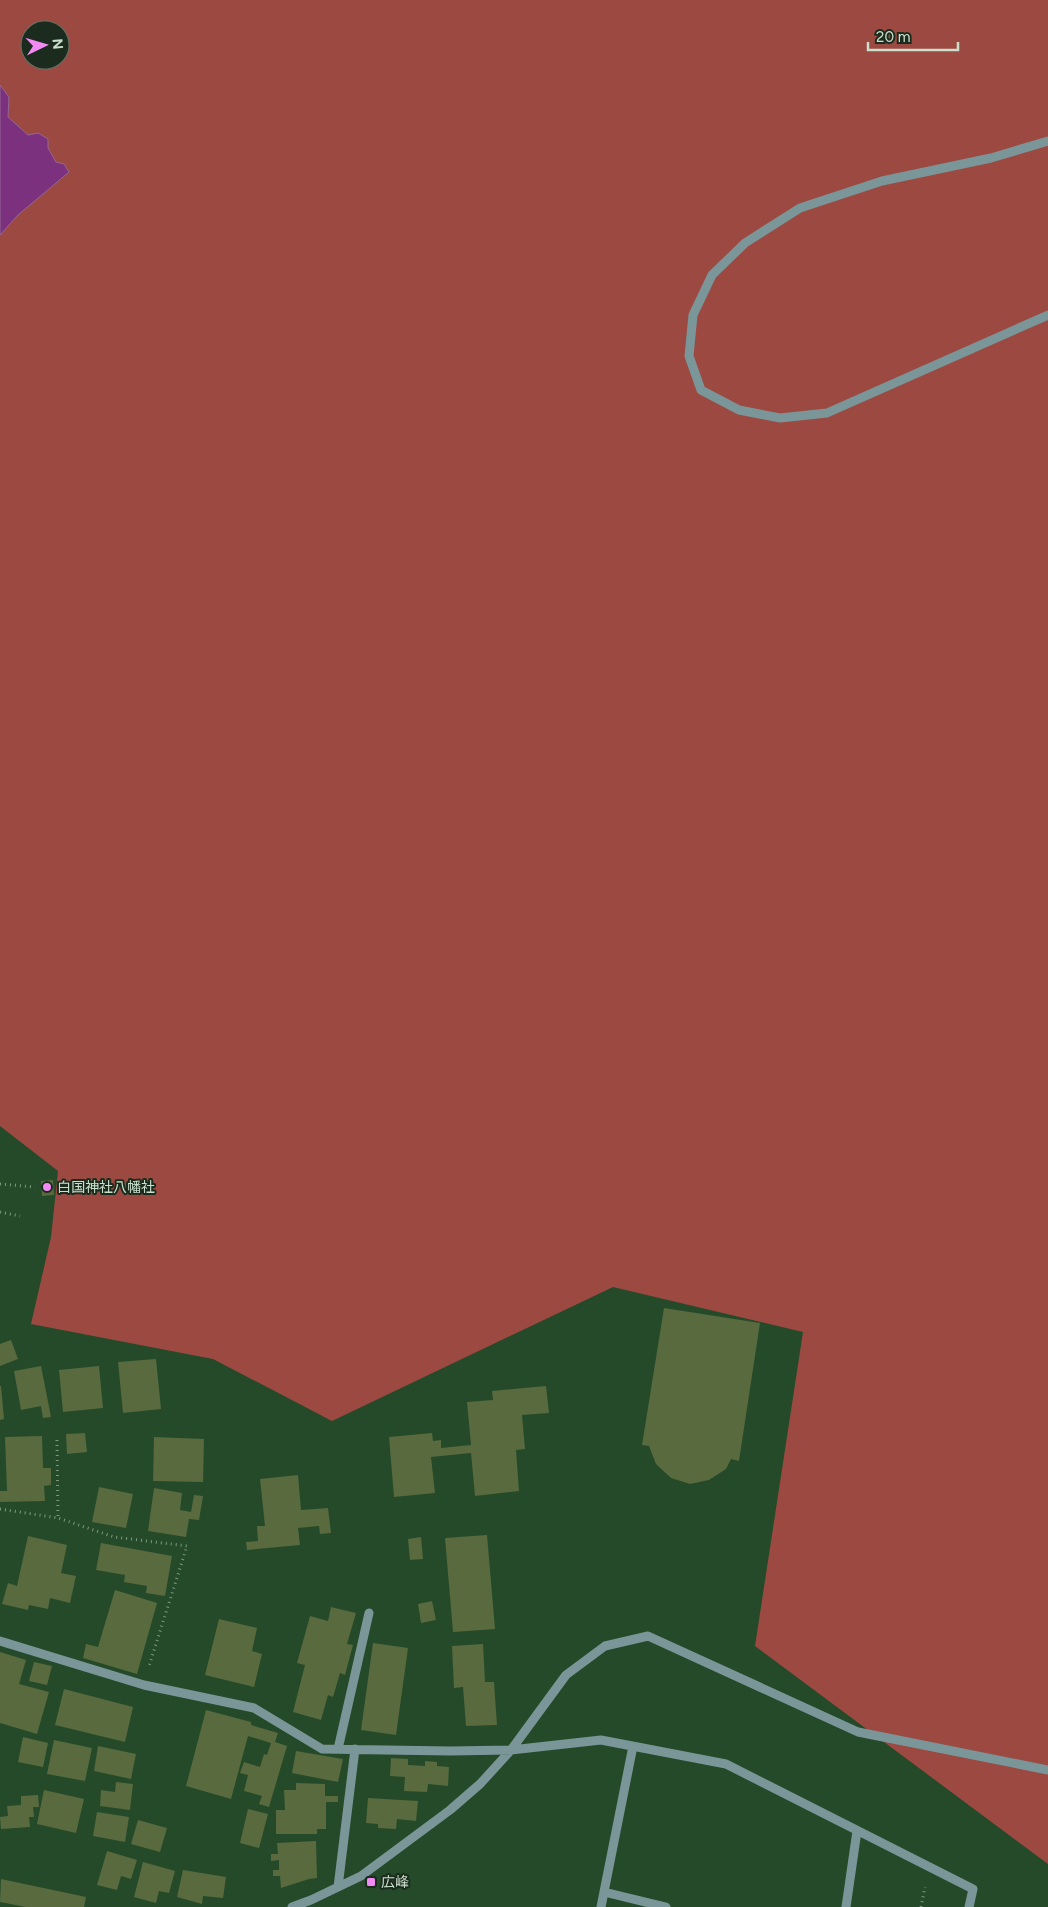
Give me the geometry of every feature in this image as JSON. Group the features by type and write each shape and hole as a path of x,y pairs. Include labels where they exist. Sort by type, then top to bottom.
{"street":[{"path":"1048,141 991,158 882,182 800,208 746,243 712,275 693,315 689,356 701,390 739,410 780,418 827,413 1048,315"},
{"path":"338,1749 369,1613"},
{"path":"292,1907 311,1904 338,1887 361,1876 450,1810 480,1784 512,1750 566,1675 605,1646 648,1636 858,1732 1048,1770"},
{"path":"0,1641 144,1685 254,1708 322,1749 512,1750 601,1740 726,1764 973,1889 969,1907"},
{"path":"601,1907 633,1746"},
{"path":"338,1887 355,1749"},
{"path":"846,1907 857,1831"},
{"path":"604,1892 666,1907"}],"path":[{"path":"0,1184 36,1187"},
{"path":"0,1212 20,1216"},
{"path":"57,1440 58,1518"},
{"path":"0,1509 58,1518 114,1537 187,1546 144,1685"}],"shaded area":[{"path":"0,0 1048,0 1048,1864 755,1646 803,1332 613,1287 332,1421 213,1359 31,1324 51,1237 58,1171 0,1126"},
{"path":"0,85 9,97 8,117 28,135 38,133 48,139 48,148 56,162 64,164 69,172 18,215 0,235"}],"building":[{"path":"53,1180 54,1195 42,1196 41,1181"},
{"path":"664,1308 760,1323 739,1461 731,1459 726,1469 709,1480 690,1484 671,1478 656,1464 649,1446 642,1445"},
{"path":"11,1340 18,1359 0,1366 0,1344"},
{"path":"156,1359 161,1409 123,1413 118,1362"},
{"path":"41,1366 51,1417 43,1418 41,1406 21,1410 14,1371"},
{"path":"99,1366 103,1408 63,1412 59,1370"},
{"path":"0,1386 4,1419 0,1420"},
{"path":"546,1386 549,1413 522,1415 525,1449 516,1450 519,1491 475,1496 471,1453 431,1457 435,1493 394,1497 389,1437 432,1433 433,1441 441,1440 441,1448 471,1445 467,1402 493,1400 492,1391"},
{"path":"85,1433 87,1452 67,1454 66,1434"},
{"path":"42,1436 43,1468 51,1468 51,1485 44,1486 45,1501 0,1502 0,1491 7,1491 5,1437"},
{"path":"154,1437 204,1439 203,1482 153,1481"},
{"path":"298,1475 301,1510 328,1508 331,1533 320,1534 319,1526 298,1528 300,1545 247,1550 246,1542 258,1541 257,1526 265,1526 260,1479"},
{"path":"99,1487 133,1494 126,1528 92,1522"},
{"path":"154,1488 182,1493 180,1510 191,1512 194,1495 203,1496 199,1520 189,1519 186,1537 148,1531"},
{"path":"487,1535 495,1629 453,1632 445,1538"},
{"path":"28,1536 67,1545 61,1573 76,1576 70,1603 50,1598 48,1609 29,1605 28,1610 2,1604 8,1583 17,1586"},
{"path":"421,1537 423,1559 410,1560 408,1539"},
{"path":"101,1543 172,1556 165,1596 146,1593 147,1586 124,1582 125,1575 96,1570"},
{"path":"115,1590 157,1603 137,1674 83,1658 86,1644 98,1647"},
{"path":"432,1601 436,1620 421,1623 418,1604"},
{"path":"331,1607 356,1613 347,1644 353,1645 345,1675 340,1673 333,1697 328,1695 321,1720 293,1712 305,1665 297,1663 310,1616 328,1621"},
{"path":"219,1619 257,1628 252,1651 262,1654 254,1687 205,1675"},
{"path":"373,1643 408,1648 396,1735 361,1730"},
{"path":"483,1644 485,1682 494,1682 497,1725 466,1726 463,1687 454,1688 452,1646"},
{"path":"0,1652 26,1660 19,1684 49,1692 37,1734 0,1723"},
{"path":"34,1662 52,1666 47,1685 29,1681"},
{"path":"64,1689 133,1707 125,1742 55,1725"},
{"path":"206,1710 251,1722 251,1725 278,1733 275,1742 287,1746 269,1807 259,1804 262,1796 244,1791 248,1775 240,1773 244,1762 260,1767 264,1754 267,1755 271,1743 248,1736 231,1799 186,1786"},
{"path":"23,1737 48,1743 43,1767 18,1762"},
{"path":"54,1740 92,1748 85,1781 47,1774"},
{"path":"98,1746 136,1754 131,1779 94,1771"},
{"path":"296,1751 343,1759 338,1782 292,1773"},
{"path":"391,1758 408,1759 408,1765 425,1766 425,1761 437,1762 437,1766 449,1767 448,1786 428,1784 427,1792 404,1791 405,1777 390,1776"},
{"path":"116,1782 133,1784 130,1810 100,1806 101,1790 115,1792"},
{"path":"296,1783 325,1784 325,1796 338,1796 338,1802 326,1802 326,1829 317,1829 317,1834 276,1834 276,1810 285,1810 284,1790 296,1790"},
{"path":"44,1790 84,1799 76,1833 37,1824"},
{"path":"38,1795 39,1807 33,1807 34,1817 29,1817 30,1827 1,1829 0,1817 8,1816 7,1806 21,1805 21,1796"},
{"path":"368,1798 418,1801 416,1821 397,1819 396,1829 378,1828 378,1824 366,1823"},
{"path":"248,1809 268,1814 259,1848 240,1843"},
{"path":"97,1812 129,1817 125,1842 93,1836"},
{"path":"138,1820 167,1828 160,1852 131,1844"},
{"path":"316,1841 317,1878 281,1888 280,1876 273,1876 273,1870 279,1870 279,1860 271,1861 271,1854 278,1854 277,1843"},
{"path":"107,1851 137,1860 131,1879 121,1876 117,1890 97,1885"},
{"path":"143,1862 175,1871 169,1893 159,1891 156,1903 134,1897"},
{"path":"183,1870 226,1877 223,1898 203,1896 202,1904 177,1897"},
{"path":"1,1879 86,1897 84,1907 26,1907 0,1902"}],"place":[{"name":"白国神社八幡社","path":"47,1187"},
{"name":"広峰","path":"371,1882"}]}
